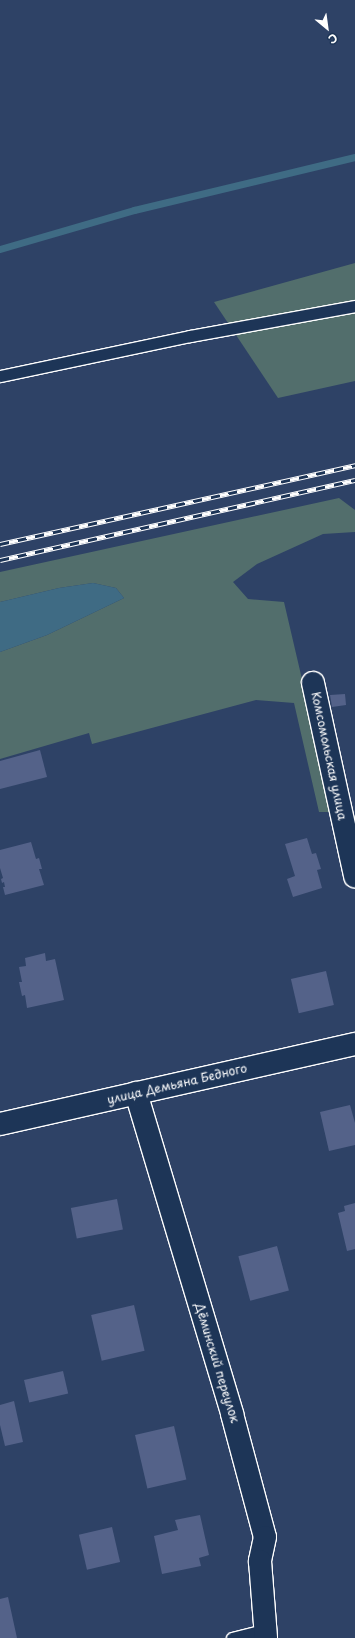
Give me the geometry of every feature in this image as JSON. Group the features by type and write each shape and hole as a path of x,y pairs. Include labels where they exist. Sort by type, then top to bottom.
{"street":[{"name":"Комсомольская улица","path":"313,683 355,876"},
{"name":"улица Демьяна Бедного","path":"0,1124 355,1044"},
{"name":"Дёминский переулок","path":"136,1093 232,1414 265,1537 260,1561 265,1634"}],"lane":[{"path":"0,376 190,336 355,306"},
{"path":"232,1638 265,1634"}],"green space":[{"path":"355,263 355,381 278,398 214,302"},
{"path":"339,498 355,510 355,532 323,534 257,564 233,582 248,599 284,602 332,812 319,812 294,703 256,700 92,744 89,733 0,759 0,652 47,635 124,598 116,588 93,583 59,588 0,602 0,572"}],"water":[{"path":"93,583 116,588 124,598 47,635 0,652 0,602 59,588"}],"building":[{"path":"345,694 346,705 332,707 330,695"},
{"path":"40,750 47,777 0,789 0,761"},
{"path":"307,838 312,854 316,853 321,869 317,870 322,888 293,897 287,879 295,876 285,844"},
{"path":"31,842 36,859 39,858 42,869 39,869 44,885 5,895 3,887 5,887 4,882 2,883 1,879 3,878 0,868 0,850"},
{"path":"45,953 46,961 55,959 64,1000 27,1008 25,995 22,996 19,982 22,982 19,967 26,966 25,958"},
{"path":"326,971 334,1005 299,1013 291,979"},
{"path":"350,1105 355,1123 355,1145 329,1151 320,1112"},
{"path":"117,1199 123,1229 77,1238 71,1208"},
{"path":"355,1203 355,1249 347,1251 338,1213 345,1211 344,1206"},
{"path":"277,1246 289,1290 250,1301 238,1256"},
{"path":"134,1305 145,1351 102,1361 91,1315"},
{"path":"63,1371 68,1393 29,1402 24,1380"},
{"path":"14,1401 23,1442 5,1446 0,1425 0,1405"},
{"path":"174,1426 186,1480 147,1489 135,1435"},
{"path":"200,1515 209,1555 199,1558 201,1566 162,1574 154,1536 178,1530 175,1520"},
{"path":"112,1527 120,1562 87,1570 79,1535"},
{"path":"8,1597 17,1638 0,1638 0,1599"}],"waterway":[{"path":"0,249 134,210 355,157"}],"railway":[{"path":"0,544 355,465"},
{"path":"0,560 355,480"}]}
